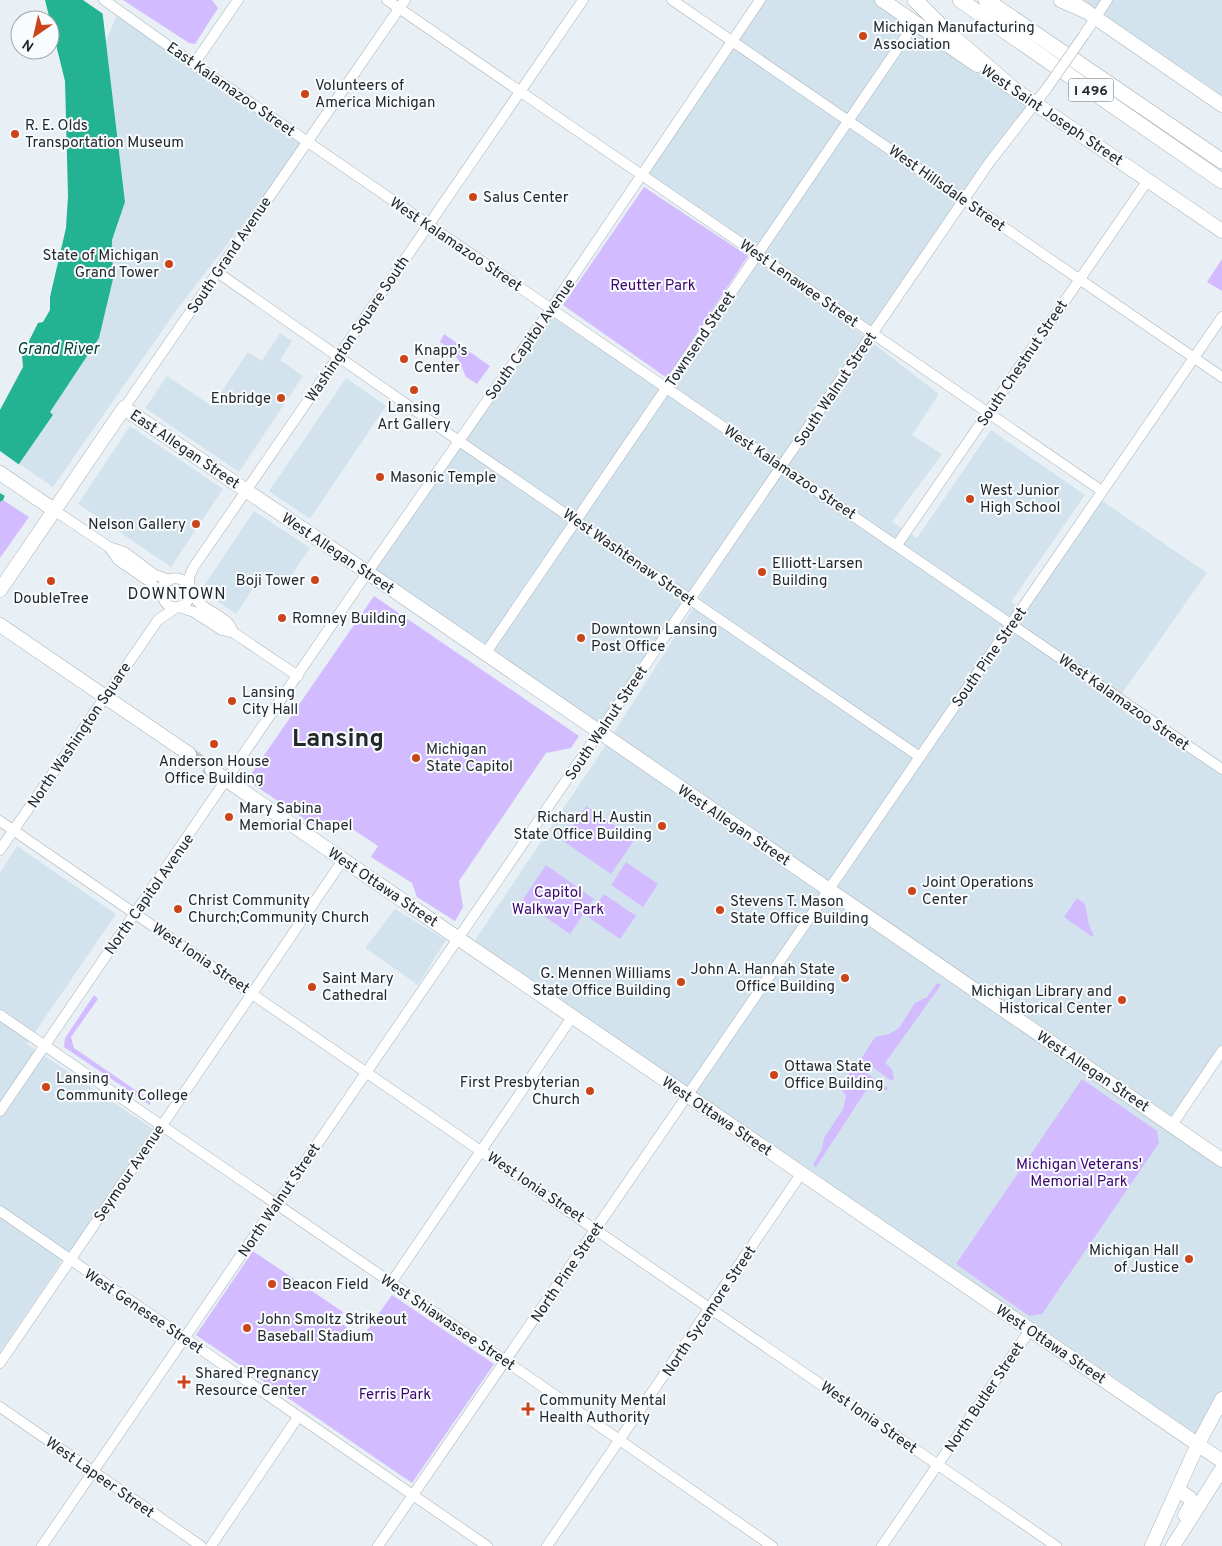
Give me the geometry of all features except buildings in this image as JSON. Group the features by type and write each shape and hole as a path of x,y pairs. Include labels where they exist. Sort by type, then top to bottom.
{"highway":[{"path":"915,0 949,34 1010,86"},
{"name":"I 496","path":"960,0 1222,181"},
{"name":"I 496","path":"986,0 1222,161"},
{"path":"1061,0 1091,15"},
{"path":"1140,105 1222,154"},
{"path":"1147,129 1222,187"}],"main road":[{"name":"West Saint Joseph Street","path":"882,0 1222,231"},
{"path":"1070,0 1222,105"},
{"name":"East Allegan Street","path":"124,408 246,490"},
{"name":"South Grand Avenue","path":"0,590 124,408"},
{"path":"0,473 54,510"},
{"name":"West Allegan Street","path":"246,490 1222,1160"},
{"path":"0,625 189,754"},
{"name":"West Ottawa Street","path":"212,770 1222,1461"},
{"path":"1152,1546 1198,1444 1222,1399"},
{"path":"1173,1546 1222,1469"},
{"path":"1166,1546 1191,1502 1187,1495 1182,1492 1176,1494"}],"street":[{"name":"East Kalamazoo Street","path":"104,0 358,177"},
{"path":"194,64 238,0"},
{"name":"West Lenawee Street","path":"387,0 402,4 642,175 1102,491"},
{"name":"Washington Square South","path":"190,589 189,578 193,568 583,0"},
{"name":"West Hillsdale Street","path":"672,0 1222,377"},
{"name":"South Capitol Avenue","path":"298,676 367,573 551,309 760,0"},
{"name":"South Walnut Street","path":"516,854 964,200 1084,35 1091,15 1107,0"},
{"name":"South Grand Avenue","path":"124,408 402,4"},
{"name":"Townsend Street","path":"485,654 915,23"},
{"name":"West Kalamazoo Street","path":"358,177 1222,769"},
{"name":"South Chestnut Street","path":"897,545 1148,180"},
{"name":"West Washtenaw Street","path":"217,272 459,441 920,757"},
{"name":"South Pine Street","path":"755,997 1222,317"},
{"path":"54,510 109,547 124,552 155,574 184,581 200,603 228,623 234,633"},
{"path":"109,547 118,560 150,582 169,606 194,612 222,630 234,633 298,676"},
{"name":"Washington Square South","path":"173,579 193,568"},
{"path":"158,620 163,585 173,579"},
{"path":"158,620 186,604 189,600 190,589"},
{"name":"North Washington Square","path":"0,850 158,620"},
{"name":"North Capitol Avenue","path":"0,1111 298,676"},
{"name":"West Ionia Street","path":"0,820 1056,1546"},
{"name":"North Walnut Street","path":"42,1546 516,854"},
{"name":"Seymour Avenue","path":"0,1363 343,860"},
{"name":"North Pine Street","path":"378,1546 755,997"},
{"name":"West Shiawassee Street","path":"0,1016 506,1361 772,1546"},
{"path":"391,1283 572,1017"},
{"path":"1172,1125 1222,1051"},
{"name":"North Sycamore Street","path":"548,1546 801,1174"},
{"name":"West Genesee Street","path":"0,1211 487,1546"},
{"name":"North Butler Street","path":"882,1546 1030,1330"},
{"name":"West Lapeer Street","path":"0,1407 201,1546"},
{"path":"211,1546 298,1417"}],"shaded area":[{"path":"761,0 883,0 1035,103 872,333 769,263 939,394 912,435 942,454 892,522 917,538 991,430 1085,495 1011,602 1025,611 1098,498 1207,573 1120,696 1222,768 1222,1052 1172,1125 1222,1160 1222,1401 1198,1444 572,1017 475,940 604,748 772,484 600,733 367,573 551,309 667,388 757,255 642,175"},
{"path":"1081,0 1222,0 1222,96 1113,21"},
{"path":"119,10 307,142 178,308 53,487 19,464 53,416 49,412 99,338 113,279 112,240 125,202 106,41"},
{"path":"280,333 292,341 280,360 303,376 239,472 145,408 167,376 212,406 248,352 262,361"},
{"path":"346,378 386,406 310,519 269,491"},
{"path":"130,426 223,489 171,567 78,504"},
{"path":"254,511 310,548 284,586 264,572 236,614 201,590"},
{"name":"Lansing Community College","path":"17,846 116,914 27,1044 156,1131 64,1261 60,1260 60,1264 0,1352 0,873"},
{"path":"395,909 446,940 418,985 365,948"}],"green space":[{"path":"123,0 212,0 218,8 195,44 189,43"},
{"name":"Reutter Park","path":"644,187 748,256 667,378 563,305"},
{"path":"1222,259 1222,291 1207,282"},
{"path":"444,334 490,366 477,384 466,377 459,361 451,350 440,342"},
{"path":"3,500 29,517 0,558 0,502"},
{"path":"374,596 579,736 571,748 546,753 459,881 463,907 455,921 417,897 412,883 371,857 378,846 342,822 325,822 319,829 247,780"},
{"name":"Capitol Walkway Park","path":"586,806 635,839 611,874 563,841"},
{"name":"Capitol Walkway Park","path":"626,862 658,884 643,907 611,885"},
{"name":"Capitol Walkway Park","path":"546,865 594,899 570,934 522,901"},
{"name":"Capitol Walkway Park","path":"604,894 636,916 620,939 588,917"},
{"path":"1077,898 1085,904 1089,925 1094,936 1091,936 1064,917"},
{"path":"937,983 941,985 885,1063 892,1069 894,1079 892,1081 861,1059 875,1037 889,1034 899,1028 915,1003 927,997"},
{"path":"94,995 98,999 71,1037 74,1048 150,1100 150,1105 64,1047 65,1038"},
{"path":"855,1065 888,1088 886,1090 876,1090 869,1086 816,1167 813,1165 822,1149 824,1138 843,1109 846,1096 840,1087"},
{"name":"Michigan Veterans' Memorial Park","path":"1082,1079 1157,1131 1159,1143 1042,1314 1029,1316 956,1264"},
{"name":"Ferris Park","path":"253,1251 343,1312 340,1322 361,1339 392,1295 494,1364 412,1483 196,1335"}],"water":[{"name":"Grand River","path":"45,0 101,0 125,202 112,240 113,279 99,338 50,412 53,415 19,464 3,500 0,502 0,410 23,367 22,355 38,323 43,322 50,310 50,297 66,228 68,196 65,81 60,60 60,10 47,10"}],"pier":[{"path":"83,0 104,0 106,16"},
{"path":"0,451 21,466 6,500 5,496 0,493"}],"tunnel":[{"path":"189,754 212,770"}],"place":[{"name":"Michigan Manufacturing Association","path":"863,36"},
{"name":"Volunteers of America Michigan","path":"305,94"},
{"name":"R. E. Olds Transportation Museum","path":"15,134"},
{"name":"Salus Center","path":"473,197"},
{"name":"State of Michigan Grand Tower","path":"169,264"},
{"name":"Knapp's Center","path":"404,359"},
{"name":"Lansing Art Gallery","path":"414,390"},
{"name":"Enbridge","path":"281,398"},
{"name":"Masonic Temple","path":"380,477"},
{"name":"West Junior High School","path":"970,499"},
{"name":"Nelson Gallery","path":"196,524"},
{"name":"Elliott-Larsen Building","path":"762,572"},
{"name":"Boji Tower","path":"315,580"},
{"name":"DoubleTree","path":"51,581"},
{"name":"Romney Building","path":"282,618"},
{"name":"Downtown Lansing Post Office","path":"581,638"},
{"name":"Lansing City Hall","path":"232,701"},
{"name":"Anderson House Office Building","path":"214,744"},
{"name":"Michigan State Capitol","path":"416,758"},
{"name":"Mary Sabina Memorial Chapel","path":"229,817"},
{"name":"Richard H. Austin State Office Building","path":"662,826"},
{"name":"Joint Operations Center","path":"912,891"},
{"name":"Christ Community Church;Community Church","path":"178,909"},
{"name":"Stevens T. Mason State Office Building","path":"720,910"},
{"name":"John A. Hannah State Office Building","path":"845,978"},
{"name":"G. Mennen Williams State Office Building","path":"681,982"},
{"name":"Saint Mary Cathedral","path":"312,987"},
{"name":"Michigan Library and Historical Center","path":"1122,1000"},
{"name":"Ottawa State Office Building","path":"774,1075"},
{"name":"Lansing Community College","path":"46,1087"},
{"name":"First Presbyterian Church","path":"590,1091"},
{"name":"Michigan Hall of Justice","path":"1189,1259"},
{"name":"Beacon Field","path":"272,1284"},
{"name":"John Smoltz Strikeout Baseball Stadium","path":"247,1328"},
{"name":"Shared Pregnancy Resource Center","path":"184,1382"},
{"name":"Community Mental Health Authority","path":"528,1409"}],"district":[{"name":"DOWNTOWN","path":"177,593"},
{"name":"Lansing","path":"338,737"}]}
